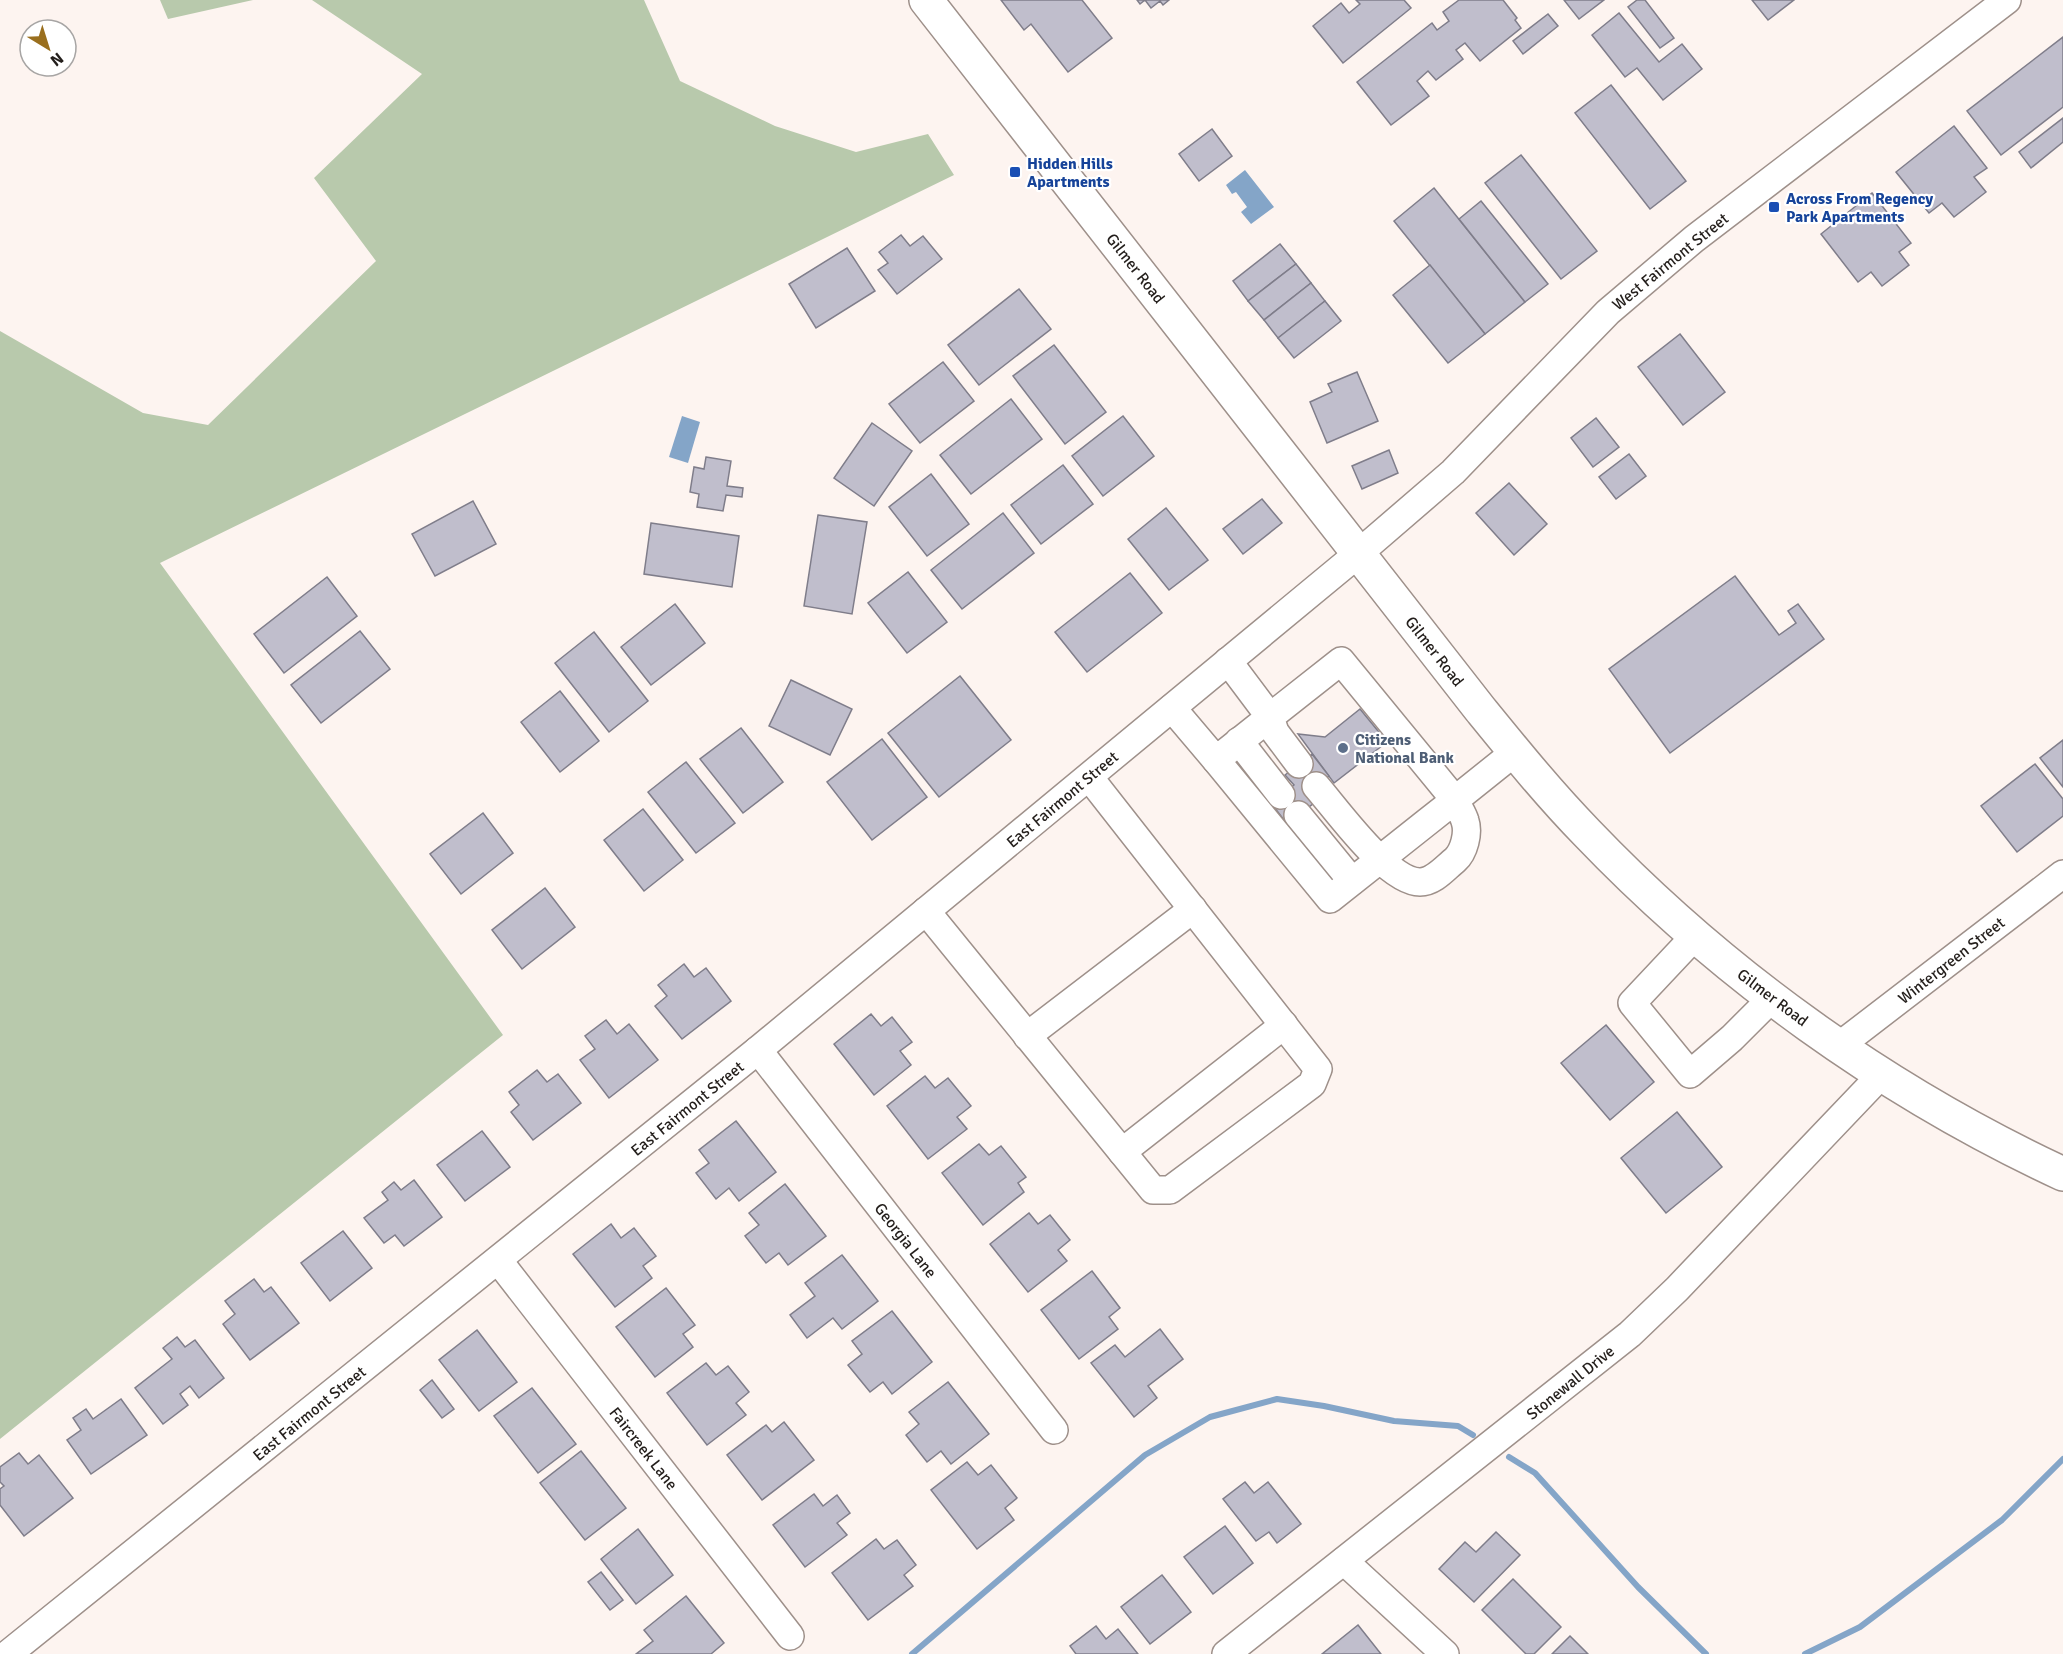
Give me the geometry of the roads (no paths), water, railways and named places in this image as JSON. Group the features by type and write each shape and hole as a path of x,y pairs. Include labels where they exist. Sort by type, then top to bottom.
{"main road":[{"name":"Gilmer Road","path":"926,0 1531,773 1586,833 1631,878 1695,936 1772,998 1839,1046 1990,1138 2063,1174"}],"street":[{"name":"West Fairmont Street","path":"1359,553 1486,440 1578,341 1651,275 1694,239 2007,0"},
{"name":"East Fairmont Street","path":"8,1654 758,1050 1359,553"},
{"path":"1228,661 1270,717 1275,732 1299,764"},
{"path":"1216,760 1341,661 1455,800 1466,822 1466,836 1460,855 1433,878 1421,882 1408,879 1379,860 1316,786"},
{"path":"1172,708 1330,899 1515,752"},
{"path":"1239,741 1353,881"},
{"path":"926,911 1152,1190 1170,1190 1311,1084 1318,1069 1089,777"},
{"name":"Wintergreen Street","path":"1839,1046 2063,874"},
{"path":"1027,1036 1192,909"},
{"path":"1695,936 1632,1003 1690,1074 1732,1038 1772,998"},
{"path":"1122,1152 1284,1025"},
{"name":"Georgia Lane","path":"758,1050 1054,1430"},
{"name":"Stonewall Drive","path":"1226,1654 1630,1334 1677,1289 1882,1074"},
{"name":"Faircreek Lane","path":"498,1260 790,1636"},
{"path":"1344,1562 1445,1654"}],"water":[{"path":"1245,170 1274,207 1251,224 1241,212 1247,207 1236,192 1232,194 1226,185"},
{"path":"682,416 700,422 688,463 669,457"}],"waterway":[{"path":"912,1654 1145,1455 1210,1417 1277,1399 1324,1406 1394,1421 1458,1426 1473,1435"},
{"path":"1509,1457 1535,1473 1638,1587 1706,1654"},
{"path":"1805,1654 1860,1627 2002,1520 2063,1459"}],"place":[{"name":"Hidden Hills Apartments","path":"1015,172"},
{"name":"Across From Regency Park Apartments","path":"1774,207"},
{"name":"Citizens National Bank","path":"1343,748"}]}
